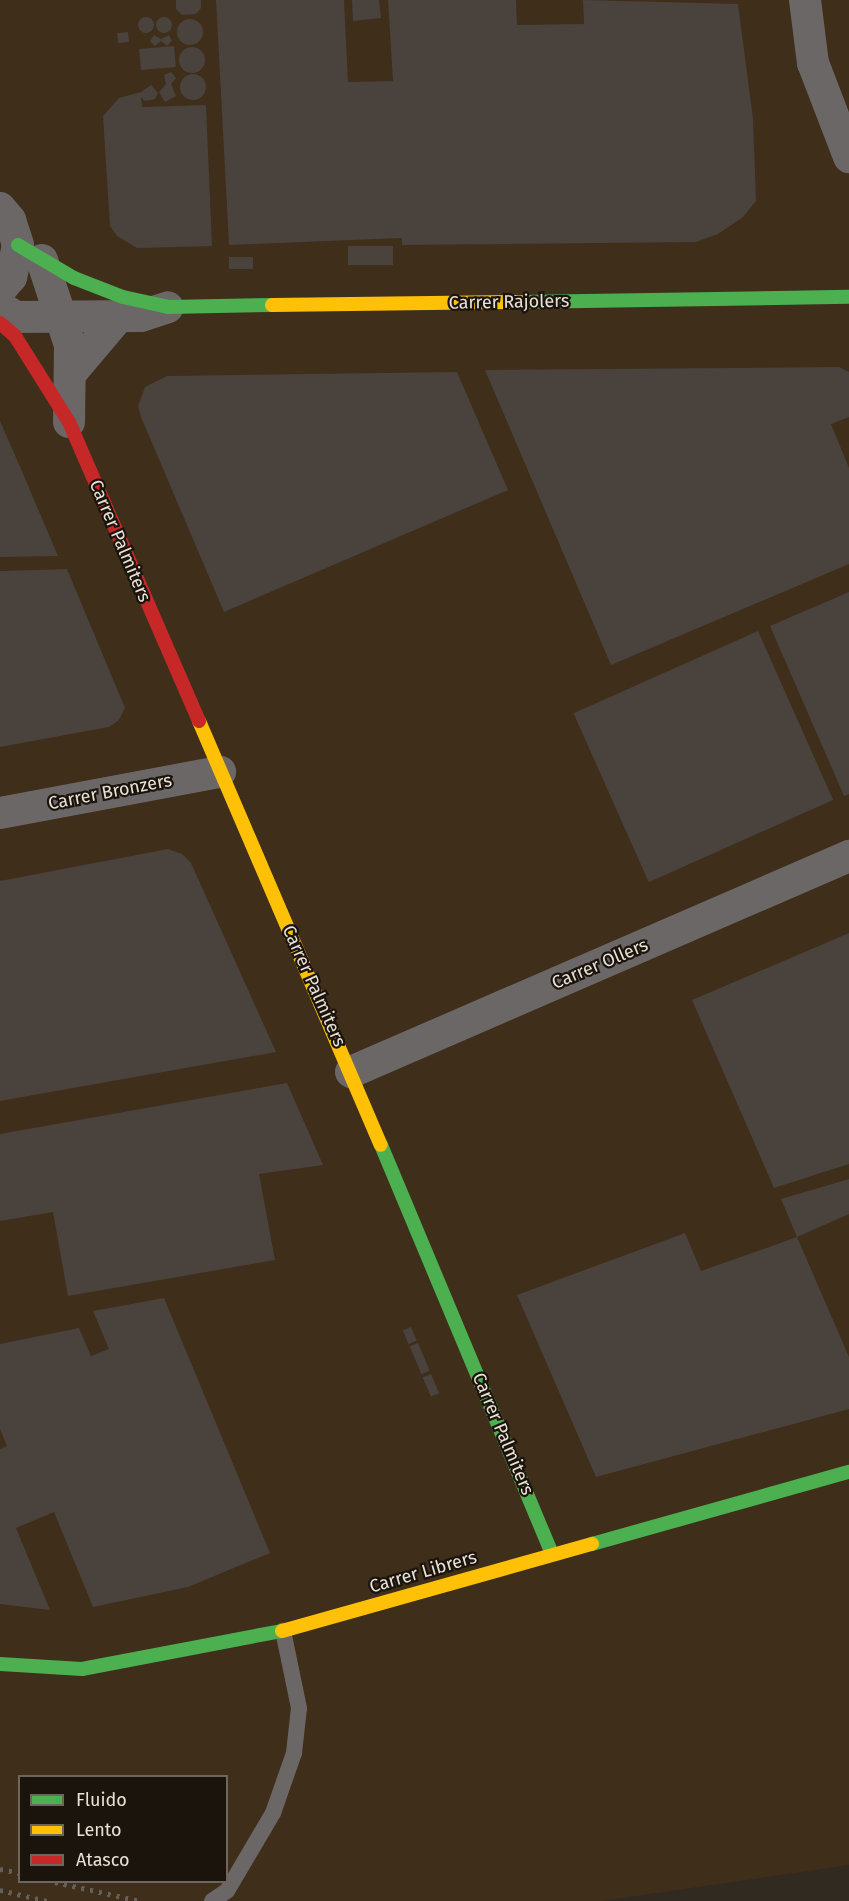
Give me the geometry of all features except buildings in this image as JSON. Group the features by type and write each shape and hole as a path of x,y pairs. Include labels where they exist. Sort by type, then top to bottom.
{"street":[{"path":"805,0 813,63 849,157"},
{"name":"Carrer Palmiters","path":"0,207 30,252 62,317 70,345 69,422"},
{"path":"0,290 14,269 30,252"},
{"name":"Carrer Rajolers","path":"30,252 74,278 123,297 168,307 849,297"},
{"name":"Carrer Rajolers","path":"0,307 16,317 62,317 141,316 168,307"},
{"path":"71,373 119,316"},
{"name":"Carrer Palmiters","path":"0,323 15,336 69,422 351,1072 552,1553"},
{"name":"Carrer Bronzers","path":"0,813 220,772"},
{"name":"Carrer Ollers","path":"351,1072 849,856"},
{"name":"Carrer Librers","path":"0,1664 82,1669 145,1660 283,1630 552,1553 849,1472"}],"lane":[{"path":"212,1901 227,1890 273,1813 294,1753 299,1708 283,1630"}],"shaded area":[{"path":"0,0 849,0 849,1865 602,1901 0,1901"}],"railway":[{"path":"0,1869 18,1873"},
{"path":"59,1883 140,1901"},
{"path":"0,1890 47,1901"}],"traffic: fast":[{"path":"18,245 74,278 123,297 168,307 272,305"},
{"path":"520,302 849,297"},
{"path":"381,1145 552,1553"},
{"path":"592,1544 849,1472"},
{"path":"0,1664 82,1669 282,1631"}],"traffic: slow":[{"path":"272,305 520,302"},
{"path":"199,721 381,1145"},
{"path":"282,1631 592,1544"}],"traffic: jam":[{"path":"0,323 15,336 69,422 199,721"}]}
